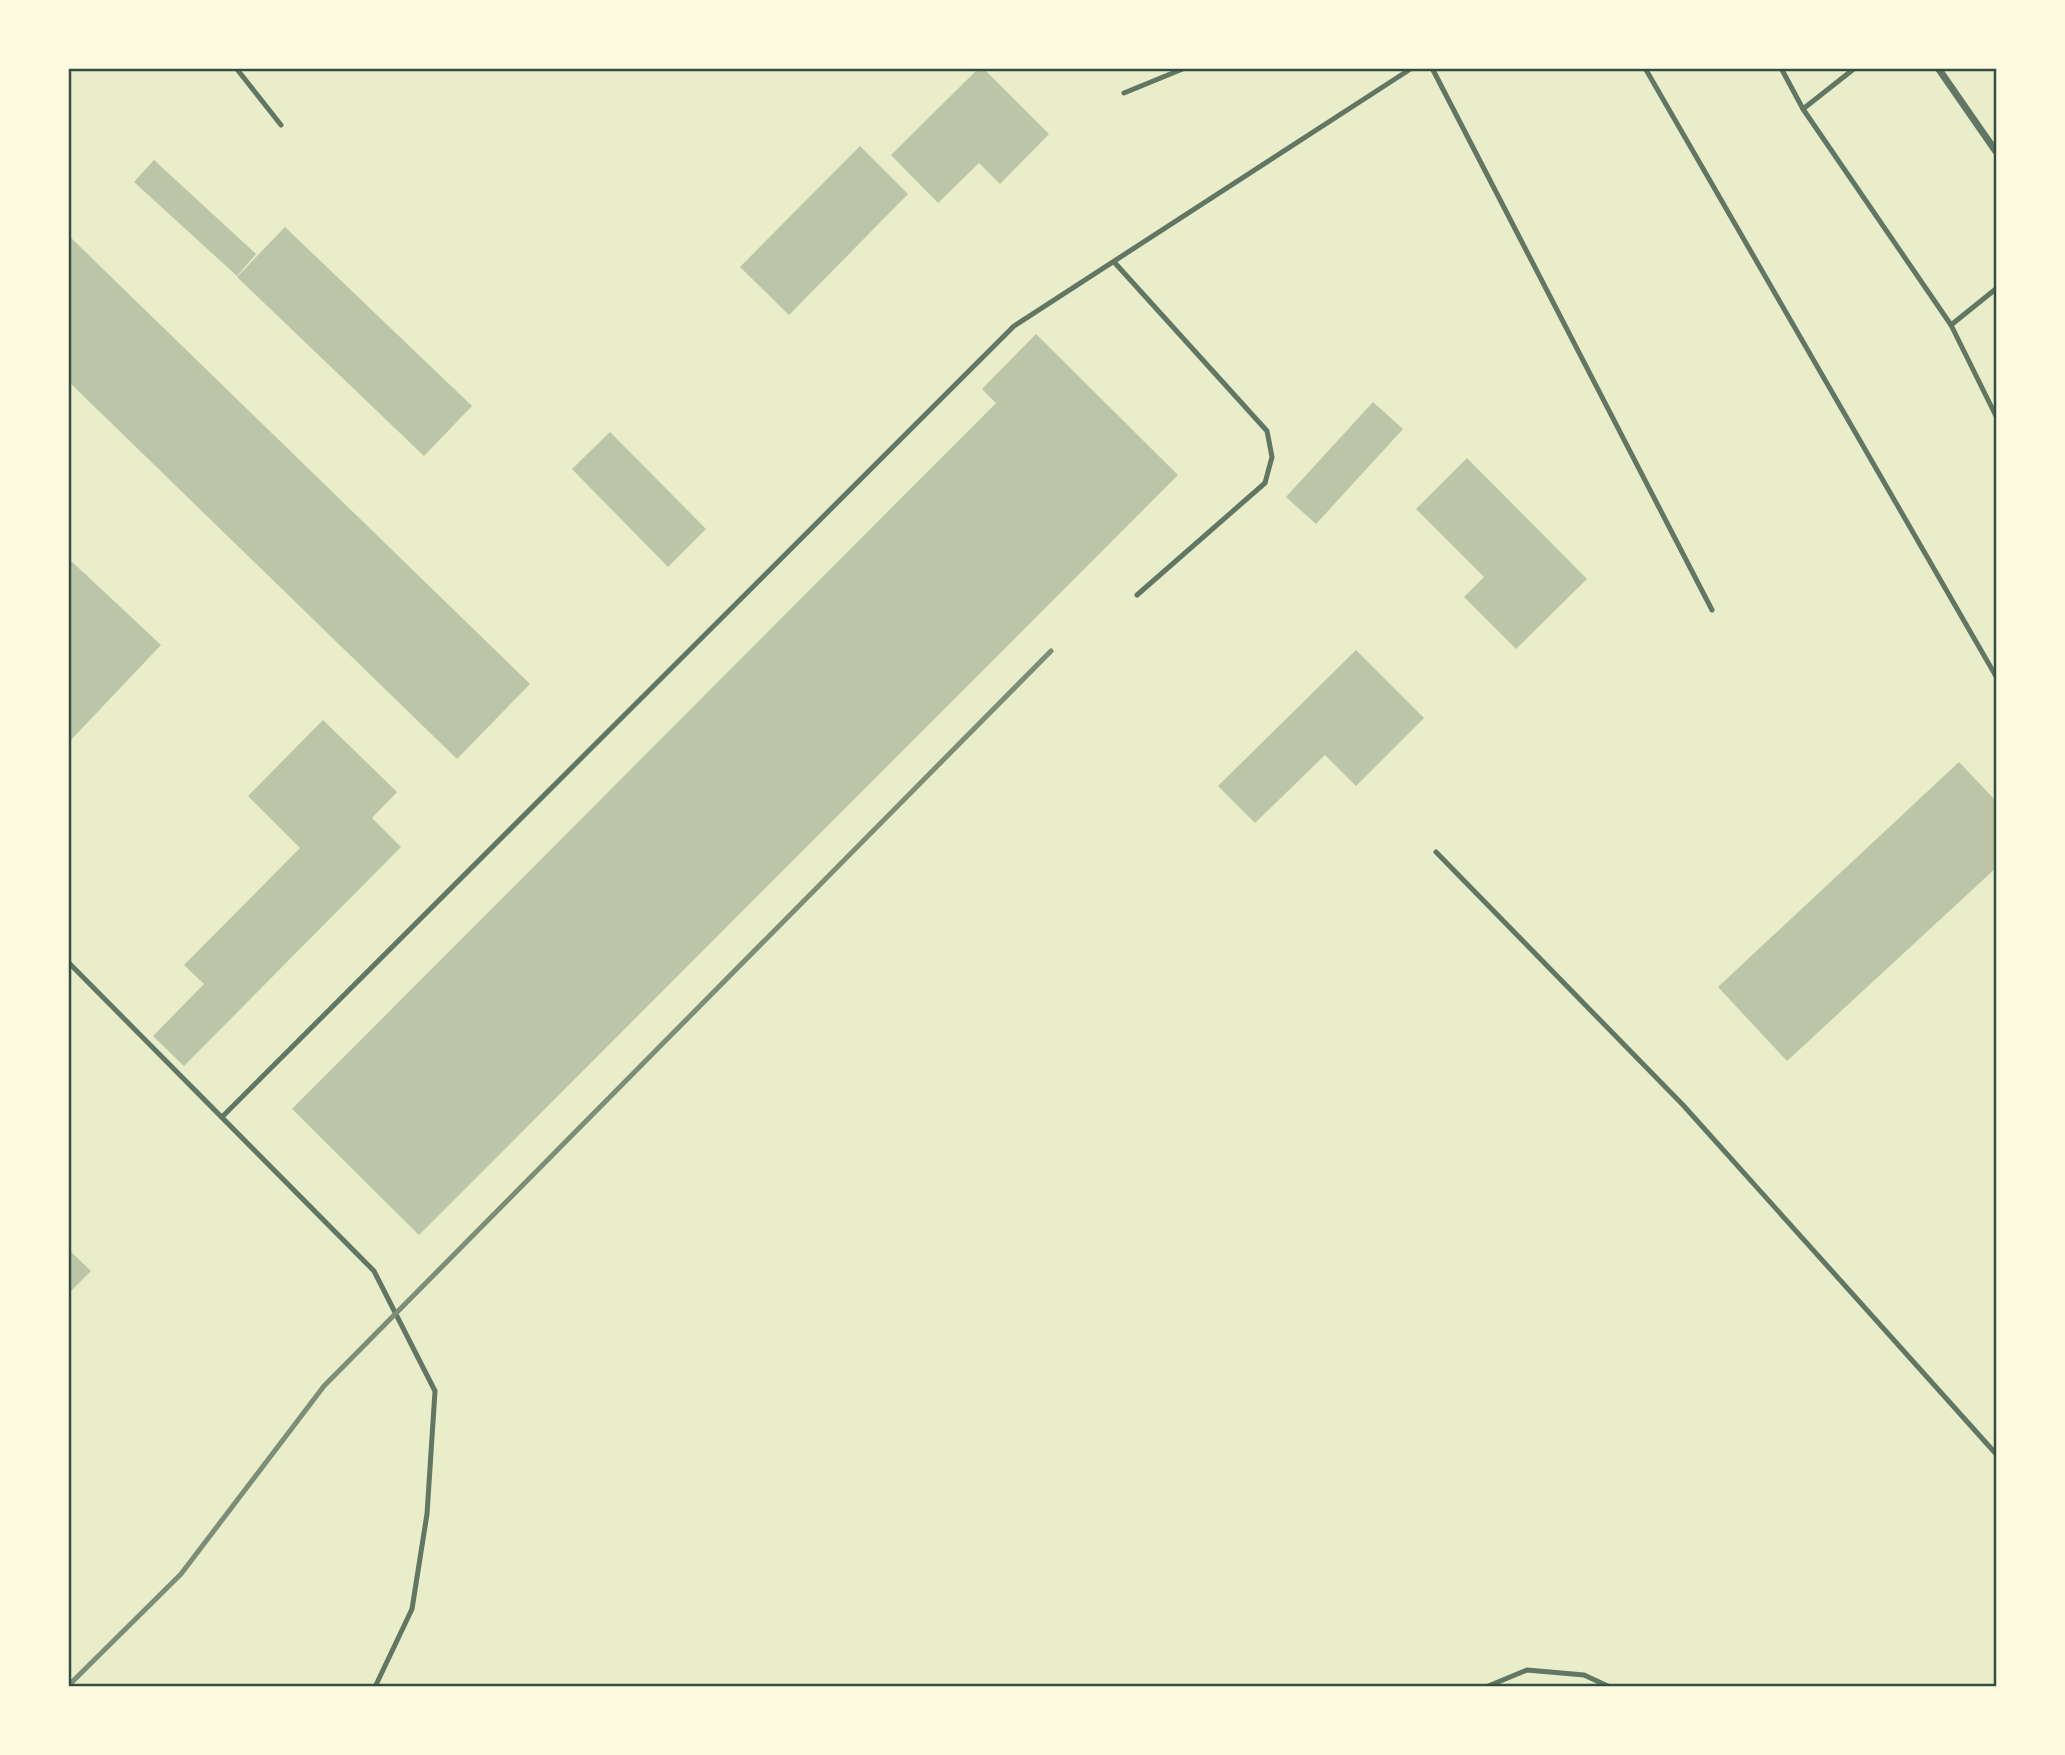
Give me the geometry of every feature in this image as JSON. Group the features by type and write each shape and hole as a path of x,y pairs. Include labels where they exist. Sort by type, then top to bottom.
{"street":[{"path":"1938,68 1997,153"}],"lane":[{"path":"236,68 281,125"},
{"path":"1124,93 1185,68"},
{"path":"222,1117 1014,326 1412,68"},
{"path":"1433,68 1713,610"},
{"path":"1645,68 1997,678"},
{"path":"1780,68 1803,109 1951,325 1997,418"},
{"path":"1803,109 1855,68"},
{"path":"1115,263 1267,431 1272,457 1265,483 1137,595"},
{"path":"1951,325 1997,288"},
{"path":"1436,852 1683,1104 1997,1455"},
{"path":"68,962 374,1271 435,1391 427,1514 412,1609 375,1687"},
{"path":"1486,1687 1527,1670 1584,1675 1610,1687"}],"building":[{"path":"979,68 983,68 1049,134 1000,184 979,163 938,203 891,155"},
{"path":"860,146 908,194 789,315 740,267"},
{"path":"154,160 256,254 237,276 134,182"},
{"path":"285,227 472,406 424,456 237,277"},
{"path":"68,235 530,684 457,759 68,381"},
{"path":"1036,334 1178,475 419,1235 292,1109 996,403 982,389"},
{"path":"1373,402 1403,429 1316,524 1286,497"},
{"path":"610,432 706,529 668,567 572,469"},
{"path":"1467,458 1587,579 1516,649 1464,597 1484,577 1416,509"},
{"path":"68,558 161,645 68,743"},
{"path":"1356,650 1424,718 1356,786 1325,755 1255,823 1218,786"},
{"path":"323,720 397,792 372,818 401,847 184,1066 153,1036 204,984 184,965 300,848 248,796"},
{"path":"1959,762 1997,802 1997,867 1787,1061 1718,987"},
{"path":"68,1249 91,1271 68,1294"}],"railway":[{"path":"68,1686 181,1574 324,1386 1051,651"}]}
